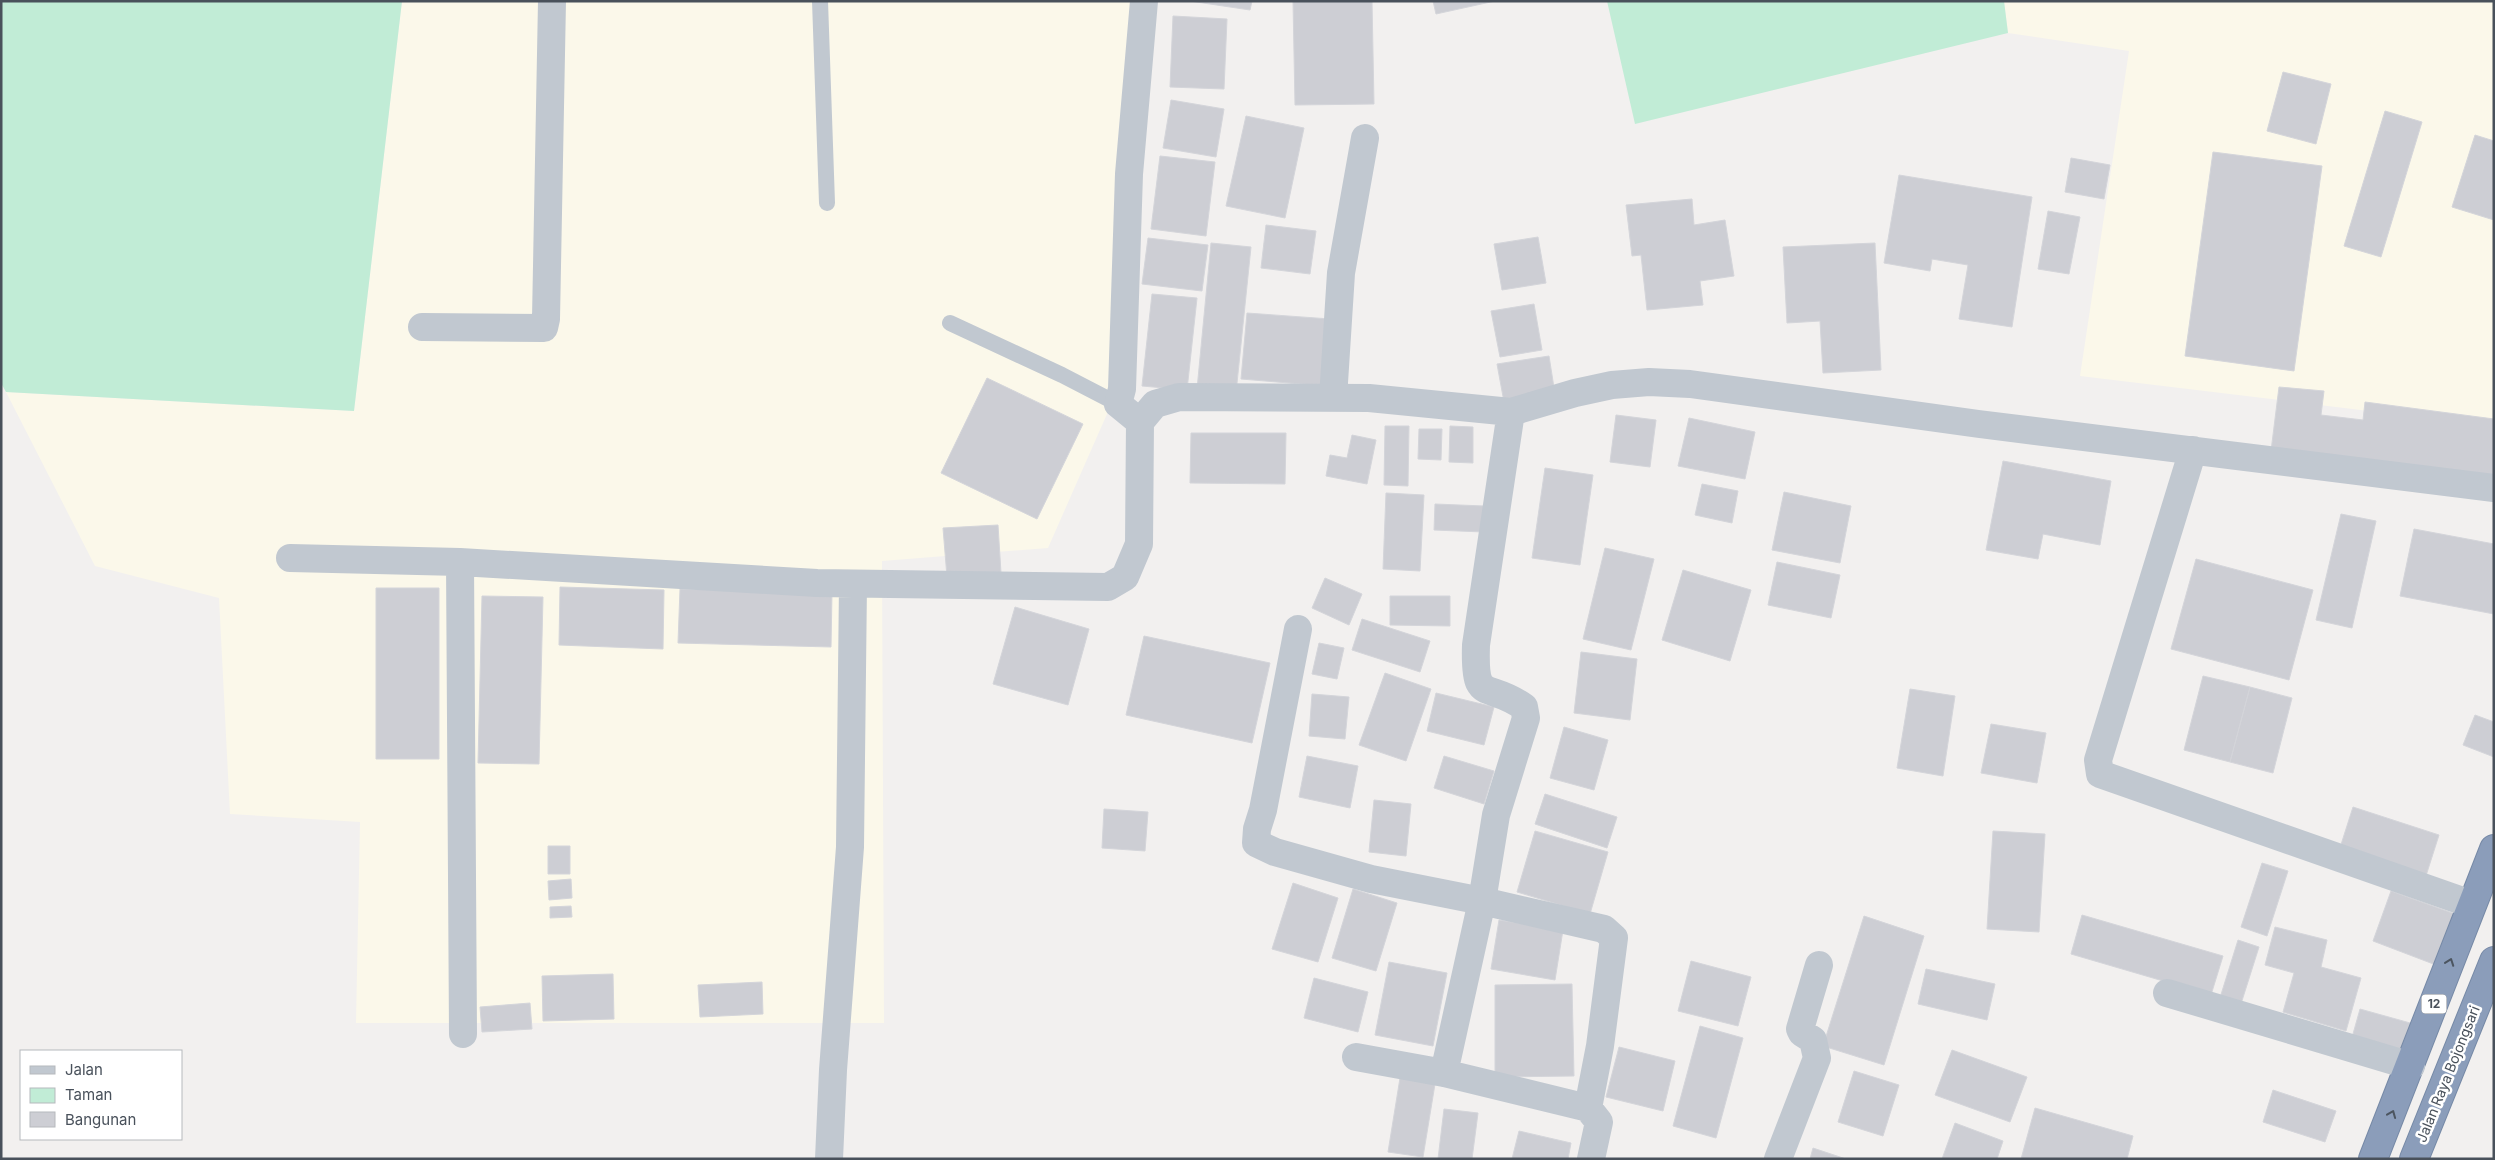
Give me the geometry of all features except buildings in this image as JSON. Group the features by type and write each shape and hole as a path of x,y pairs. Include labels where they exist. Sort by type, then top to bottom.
{"highway":[{"name":"12","path":"2374,1159 2411,1066 2471,904 2494,849"},
{"name":"Jalan Raya Bojongsari","path":"2414,1159 2494,961"}],"street":[{"path":"422,327 544,328 546,319 552,1"},
{"path":"1140,422 1118,404 1122,389 1129,174 1144,1"},
{"path":"1333,398 1340,273 1365,138"},
{"path":"290,558 460,562 853,584 1108,587 1125,577 1139,544 1140,422 1155,404 1180,397 1369,398 1510,412 1612,384 1649,382 1690,384 1970,422 2494,488"},
{"path":"1444,1072 1482,900 1496,814 1526,718 1524,707 1482,687 1478,682 1475,668 1476,645 1510,412"},
{"path":"2193,450 2098,760 2100,774 2471,904"},
{"path":"460,562 463,1034"},
{"path":"829,1159 833,1070 850,847 853,584"},
{"path":"1298,629 1263,810 1256,829 1256,844 1275,852 1371,879 1482,900 1604,929 1614,938 1600,1046 1588,1108"},
{"path":"1778,1159 1817,1058 1813,1040 1802,1033 1800,1028 1819,964"},
{"path":"2167,993 2411,1066"},
{"path":"1356,1057 1444,1072 1588,1108 1599,1122 1591,1159"}],"lane":[{"path":"820,1 827,203"},
{"path":"950,323 1062,375 1118,404"}],"shaded area":[{"path":"402,1 1132,1 1118,389 1048,548 882,561 884,1023 356,1023 360,822 230,814 219,598 95,566 6,392 354,411"},
{"path":"2004,1 2494,1 2494,426 2080,376 2129,51 2008,33"}],"green space":[{"path":"1,1 402,1 354,411 6,392 1,383"},
{"path":"1607,1 2004,1 2008,33 1635,124"}]}
